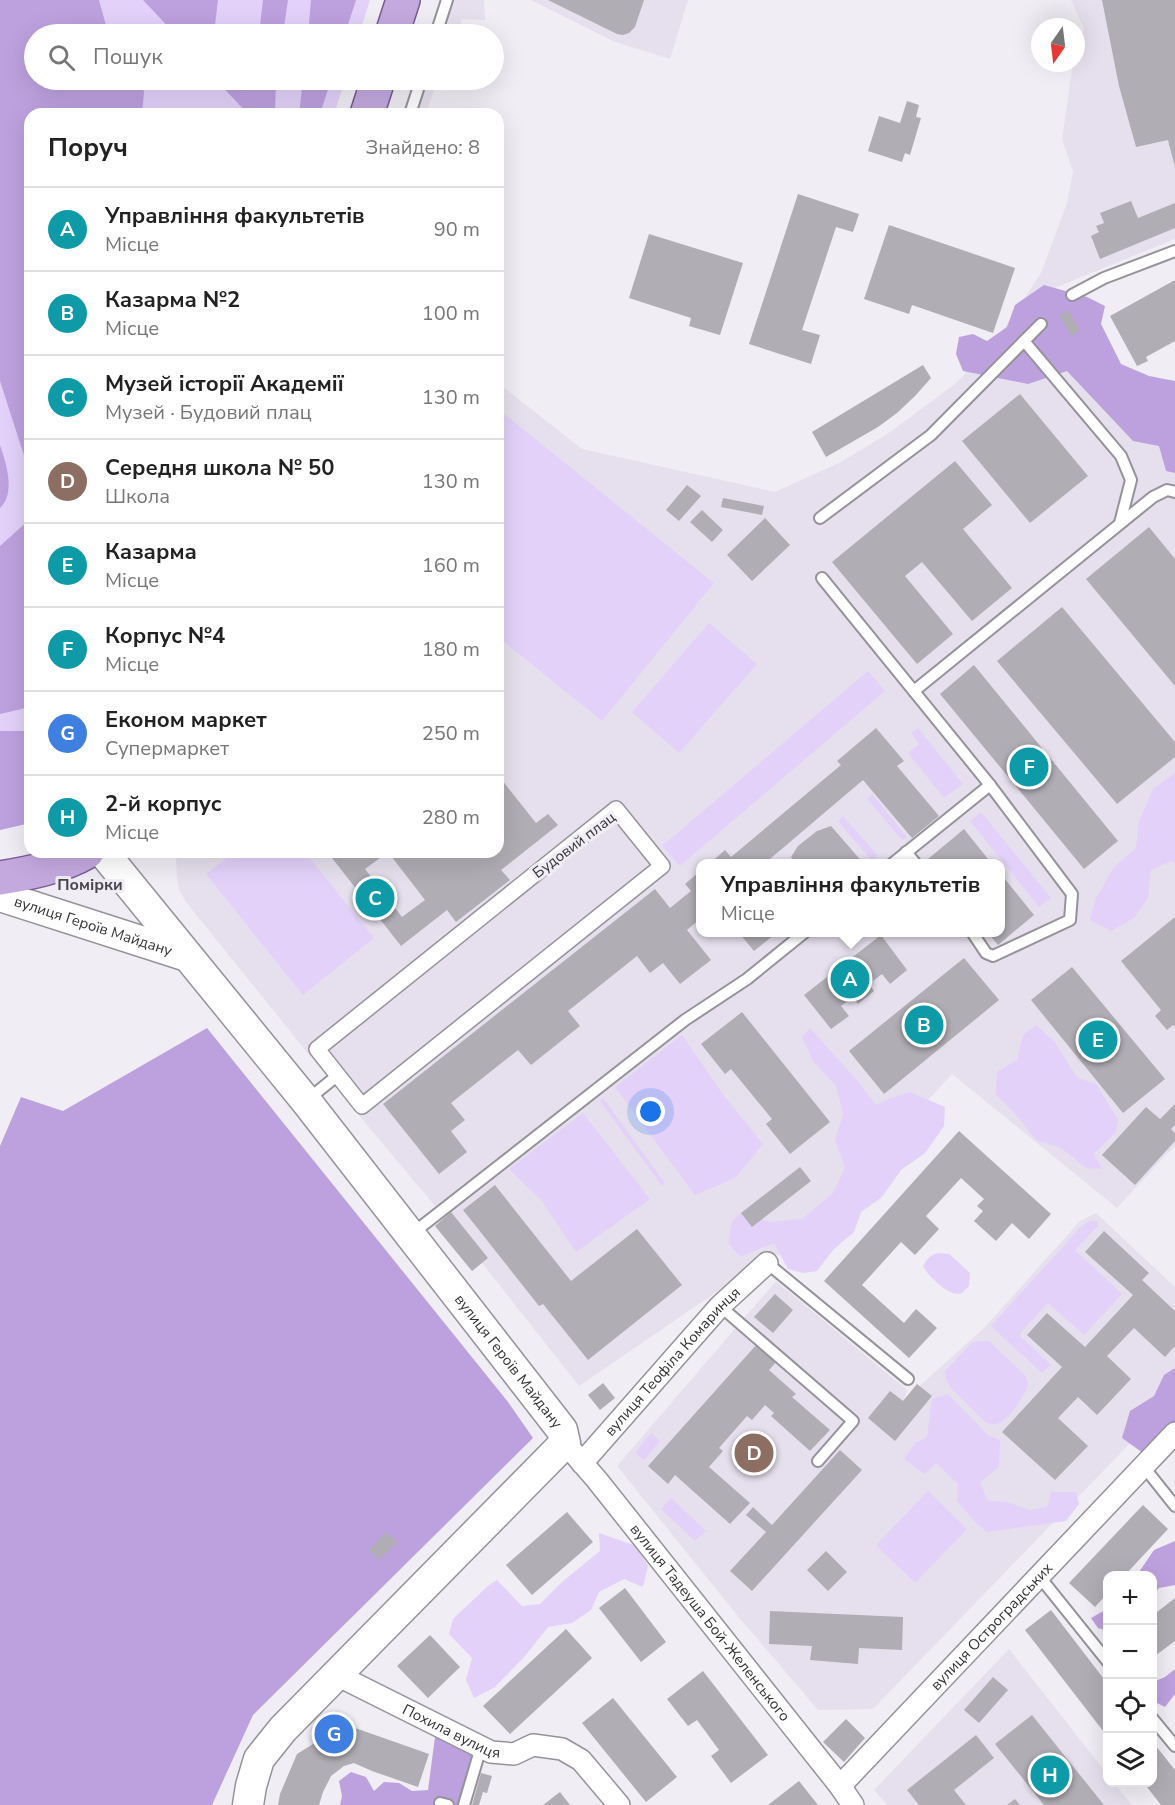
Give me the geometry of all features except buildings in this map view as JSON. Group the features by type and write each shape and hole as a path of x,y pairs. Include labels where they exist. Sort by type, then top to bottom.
{"main road":[{"path":"395,24 403,0"},
{"path":"369,108 375,90"},
{"path":"0,878 28,873 74,858"},
{"name":"вулиця Героїв Майдану","path":"108,858 411,1234 562,1430 574,1453 337,1675 283,1729 259,1760 248,1805"},
{"name":"вулиця Героїв Майдану","path":"0,896 187,956"}],"street":[{"name":"Будовий плац","path":"616,809 662,866 362,1106 338,1076 317,1049 616,809"},
{"name":"вулиця Теофіла Комаринця","path":"574,1453 720,1306 767,1263"},
{"name":"вулиця Остроградських","path":"840,1786 1039,1576 1147,1471 1175,1433"},
{"name":"вулиця Тадеуша Бой-Желенського","path":"574,1453 853,1805"},
{"name":"Похила вулиця","path":"337,1675 491,1752 514,1754 533,1746 562,1749 581,1760 619,1805"}],"lane":[{"path":"439,24 447,0"},
{"path":"412,108 418,90"},
{"path":"1072,295 1104,278 1175,251"},
{"path":"820,518 931,435 1041,324"},
{"path":"1024,341 1121,456 1131,480 1120,524"},
{"path":"914,691 1153,497 1167,490 1175,492"},
{"path":"822,578 990,785 1072,894 1070,920 993,956 986,953 975,937"},
{"path":"898,859 990,785"},
{"path":"906,852 911,859"},
{"path":"411,1234 679,1024 747,979 800,937"},
{"path":"306,1101 338,1076"},
{"path":"767,1263 908,1379"},
{"path":"720,1306 853,1421 818,1461"},
{"path":"1147,1471 1175,1506"},
{"path":"1039,1576 1103,1657"},
{"path":"1157,1724 1175,1746"},
{"path":"464,1805 481,1747"}],"shaded area":[{"path":"0,0 370,0 362,24 24,24 24,90 342,90 336,108 24,108 24,824 0,830"},
{"path":"0,0 99,0 106,24 24,24 24,90 143,90 144,92 143,108 24,108 24,455 0,381"},
{"path":"143,0 218,0 215,24 166,24"},
{"path":"263,0 288,0 284,24 260,24"},
{"path":"311,0 356,0 348,24 309,24"},
{"path":"449,0 484,0 485,20 461,19 460,24 442,24"},
{"path":"531,0 688,0 670,59 613,41"},
{"path":"1071,0 1175,0 1175,239 1052,289 1175,440 1175,1145 1117,1208 952,1074 784,1256 772,1254 579,1386 482,1263 472,1271 435,1226 443,1218 440,1212 331,1082 186,902 179,889 177,858 504,858 504,388 582,449 775,492 843,461 890,432 955,384 992,347 1041,273 1067,203 1073,172 1062,139 1072,72 1085,72 1085,18 1079,18"},
{"path":"225,90 276,90 275,108 242,108"},
{"path":"302,90 328,90 322,108 300,108"},
{"path":"421,90 434,90 428,108 415,108"},
{"path":"1044,285 1087,297 1105,306 1101,324 1121,364 1149,376 1175,381 1175,473 1166,471 1159,446 1133,441 1067,371 1028,384 963,371 956,354 959,337 973,334 987,341 1007,327 1015,305"},
{"path":"504,414 714,583 602,721 504,642"},
{"path":"0,445 9,486 5,502 0,508"},
{"path":"24,524 24,708 0,714 0,546"},
{"path":"709,623 757,664 679,753 632,712"},
{"path":"868,671 885,691 680,866 662,846"},
{"path":"918,728 963,784 944,798 908,753 919,744 911,733"},
{"path":"0,731 24,731 24,824 0,830"},
{"path":"1175,773 1175,863 1171,861 1151,870 1148,898 1134,918 1111,931 1090,920 1095,900 1114,867 1136,848 1139,821 1153,789"},
{"path":"872,794 907,837 902,840 867,799"},
{"path":"981,812 1051,898 1039,907 1005,865 1005,859 1000,859 970,821"},
{"path":"843,816 878,856 870,859 838,821"},
{"path":"226,858 310,858 374,938 303,995 206,874"},
{"path":"1036,1025 1054,1041 1077,1077 1097,1085 1118,1120 1116,1132 1094,1154 1102,1169 1086,1168 1061,1148 1036,1140 996,1095 997,1072 1017,1060 1023,1035"},
{"path":"207,1028 508,1402 533,1438 253,1715 212,1805 0,1805 0,1146 21,1097 63,1111"},
{"path":"810,1028 876,1105 910,1092 945,1107 944,1126 925,1153 901,1170 882,1197 861,1212 854,1232 834,1249 817,1271 803,1273 788,1269 774,1243 740,1257 728,1243 732,1221 741,1213 770,1222 802,1219 833,1193 845,1168 835,1140 843,1114 836,1086 813,1061 802,1037"},
{"path":"682,1035 722,1093 763,1144 735,1178 695,1195 615,1087"},
{"path":"603,1098 665,1183 662,1186 600,1101"},
{"path":"583,1113 650,1199 576,1252 542,1201 509,1169"},
{"path":"1096,1213 1175,1287 1175,1393 1140,1433 873,1709 818,1710 737,1615 617,1466 776,1281 907,1390 904,1400 985,1327 1080,1221"},
{"path":"1089,1221 1098,1221 1098,1226 1075,1250 1122,1294 1084,1335 1048,1303 1021,1332 1020,1336 1051,1365 1042,1373 991,1326 1080,1228"},
{"path":"938,1253 949,1254 970,1273 969,1286 962,1293 952,1293 925,1270 923,1266 926,1261"},
{"path":"989,1341 1025,1375 1028,1384 1011,1413 995,1424 986,1423 951,1388 945,1378 945,1371 972,1343"},
{"path":"1175,1368 1175,1422 1143,1453 1122,1438 1130,1411 1154,1396 1164,1375"},
{"path":"948,1394 988,1435 1000,1440 999,1467 980,1482 988,1501 1007,1502 1030,1510 1047,1507 1051,1492 1076,1492 1079,1504 1066,1521 987,1532 957,1501 958,1484 936,1463 925,1474 904,1459 915,1443 927,1437 932,1399"},
{"path":"651,1433 660,1441 644,1460 635,1453"},
{"path":"928,1491 967,1529 915,1583 876,1545"},
{"path":"671,1498 706,1531 695,1541 661,1509"},
{"path":"599,1533 636,1546 648,1566 643,1587 624,1579 599,1592 591,1610 572,1623 548,1627 525,1656 495,1687 474,1698 466,1680 472,1658 449,1634 453,1619 497,1580 522,1606 540,1604 562,1582 600,1551"},
{"path":"1175,1541 1175,1585 1159,1588 1157,1591 1157,1571 1140,1571 1154,1550"},
{"path":"1103,1611 1103,1630 1098,1628 1091,1618"},
{"path":"1009,1649 1103,1769 1103,1787 1117,1787 1132,1805 887,1805 874,1790"},
{"path":"1175,1669 1175,1694 1165,1707 1157,1703 1157,1680"},
{"path":"435,1737 451,1737 477,1754 480,1769 470,1791 470,1805 340,1805 342,1796 339,1781 351,1772 366,1777 374,1791 384,1782 399,1783 412,1791 428,1790"}],"place":[{"name":"Корпус №4","path":"1029,767"},
{"name":"Музей історії Академії","path":"375,898"},
{"name":"Управління факультетів","path":"850,979"},
{"name":"Казарма №2","path":"924,1025"},
{"name":"Казарма","path":"1098,1040"},
{"name":"Середня школа № 50","path":"754,1453"},
{"name":"Економ маркет","path":"334,1734"},
{"name":"2-й корпус","path":"1050,1775"}],"district":[{"name":"Помірки","path":"90,885"}]}
